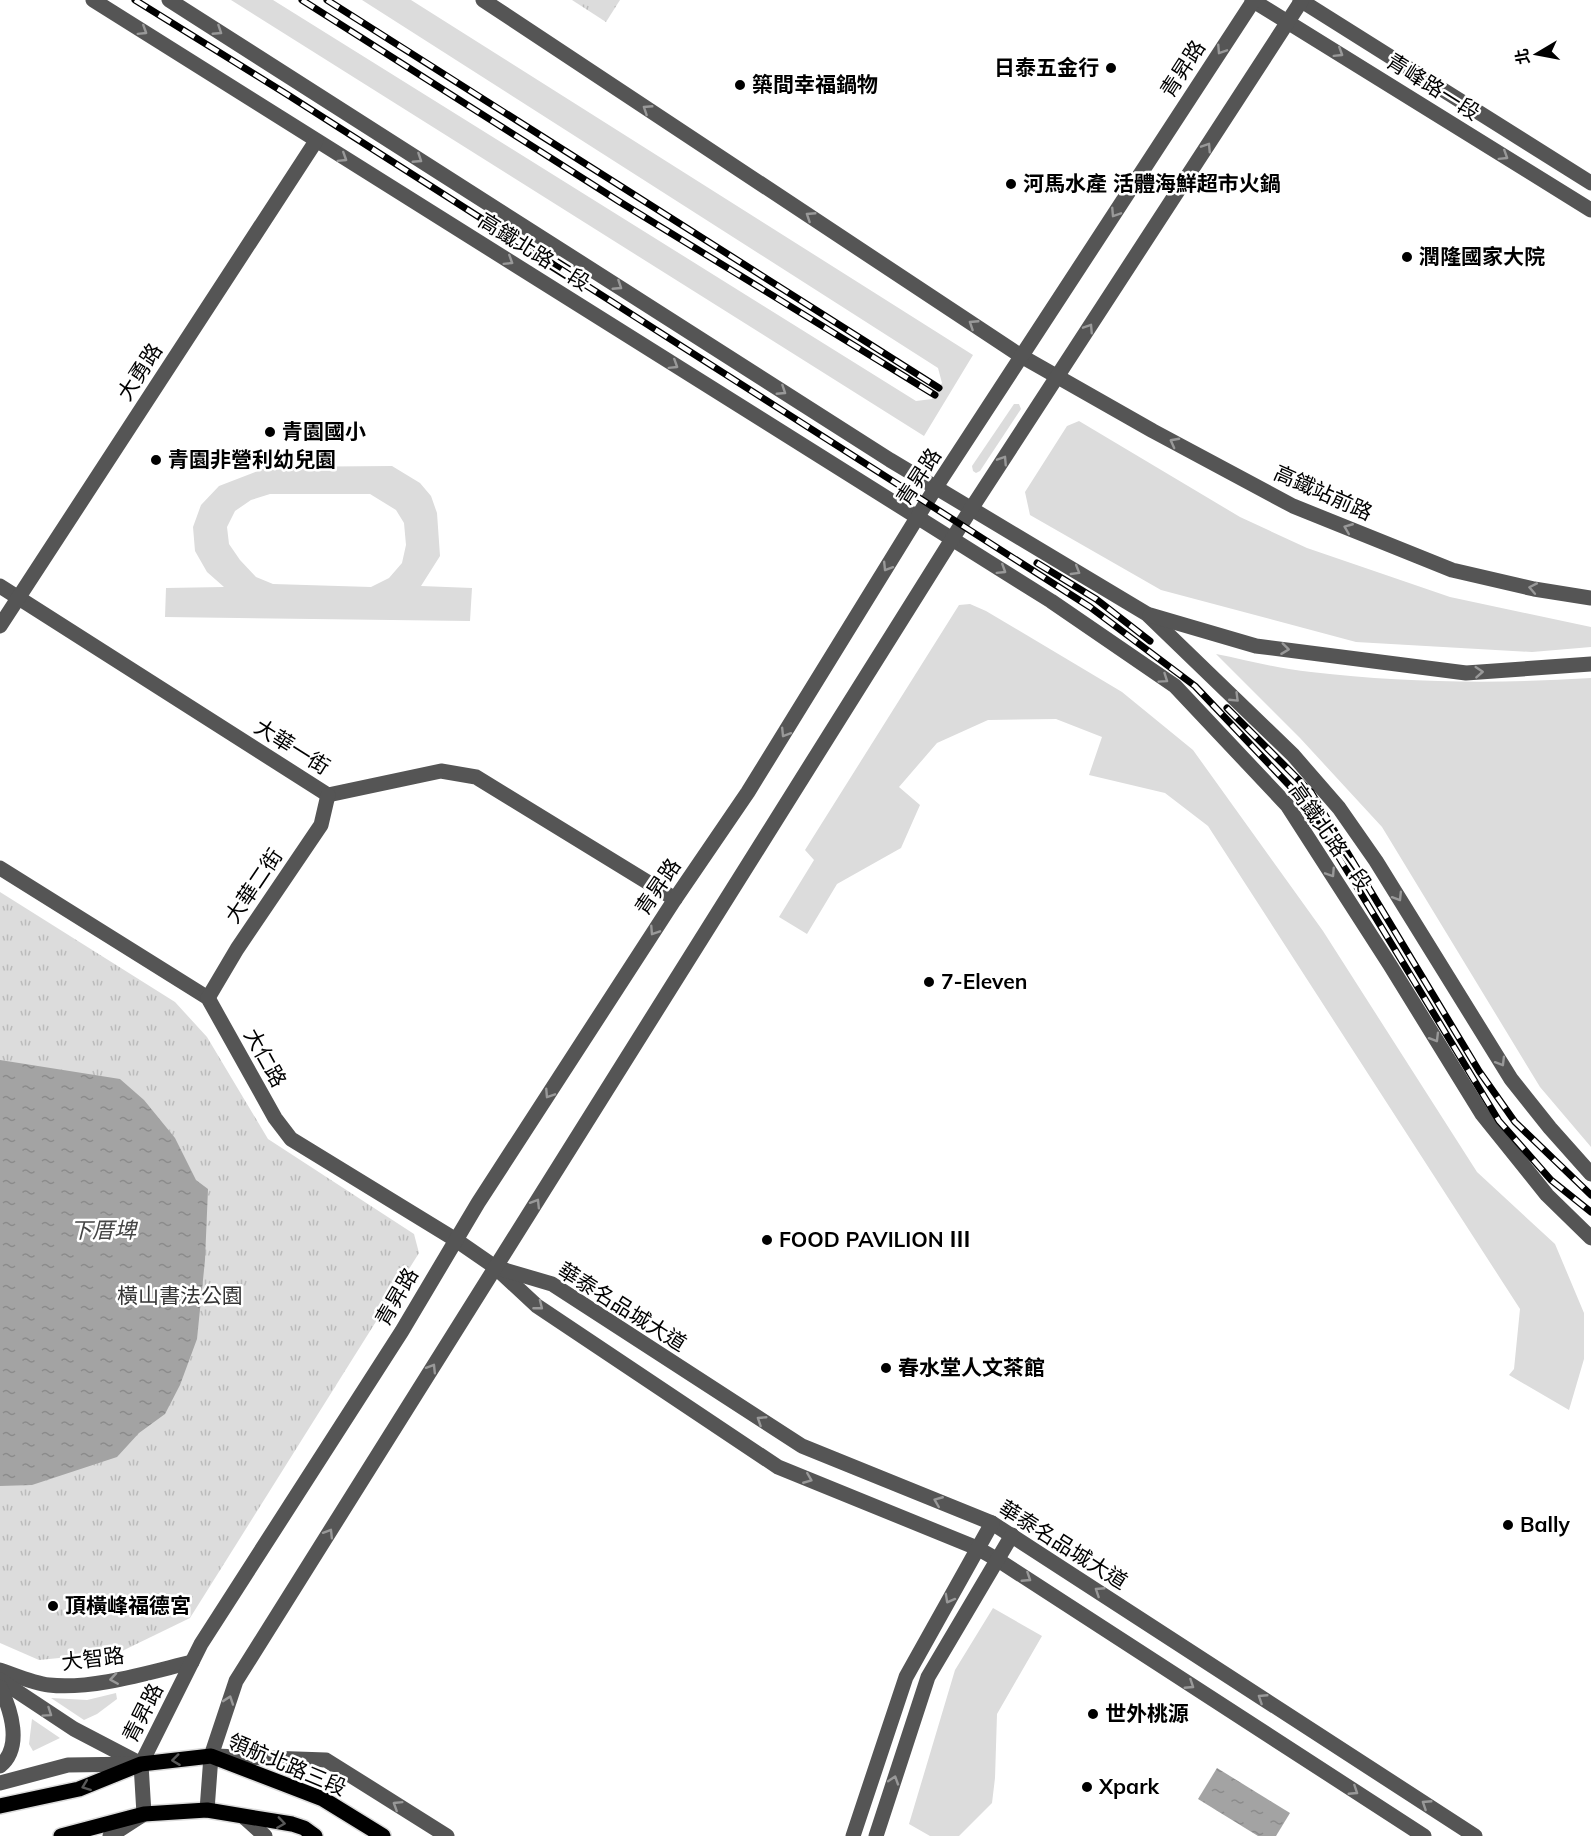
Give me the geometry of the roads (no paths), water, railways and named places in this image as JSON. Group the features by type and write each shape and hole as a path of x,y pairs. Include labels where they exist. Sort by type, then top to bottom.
{"main road":[{"path":"0,1806 79,1789 141,1764 211,1755"},
{"name":"領航北路三段","path":"211,1755 322,1799 383,1836"},
{"path":"61,1836 144,1814 207,1810 292,1824 304,1828 315,1836"}],"street":[{"name":"高鐵北路二段","path":"93,0 952,539"},
{"name":"高鐵北路二段","path":"169,0 972,509"},
{"path":"483,0 1021,356 1057,377"},
{"name":"青昇路","path":"144,1814 141,1764 201,1644 402,1331 478,1203 675,898 748,792 936,488 1253,0"},
{"name":"青峰路一段","path":"1253,0 1591,210"},
{"path":"207,1810 211,1755 236,1681 743,876 952,539 1289,22 1301,0"},
{"name":"青峰路一段","path":"1301,0 1591,183"},
{"name":"大勇路","path":"0,626 316,141"},
{"name":"高鐵站前路","path":"1057,377 1293,506 1452,570 1534,589 1591,598"},
{"name":"高鐵北路一段","path":"972,509 1147,614 1293,755 1339,808 1376,861 1511,1079 1591,1174"},
{"name":"高鐵北路一段","path":"952,539 1051,601 1175,686 1287,805 1390,964 1482,1114 1547,1195 1591,1238"},
{"name":"大華一街","path":"0,586 328,795 441,771 476,777 675,898"},
{"path":"1147,614 1257,646 1466,673 1591,664"},
{"name":"大華二街","path":"208,998 237,949 321,825 328,795"},
{"name":"大仁路","path":"0,868 208,998 275,1118 291,1139 456,1240 495,1267"},
{"name":"華泰名品城大道","path":"495,1267 552,1284 802,1446 992,1523 1475,1836"},
{"name":"華泰名品城大道","path":"495,1267 537,1306 778,1467 977,1548 999,1560 1424,1836"},
{"path":"853,1836 906,1677 992,1523"},
{"path":"876,1836 928,1677 1012,1535"},
{"name":"大智路","path":"0,1670 48,1684 82,1684 133,1676 192,1662"},
{"path":"0,1680 74,1729 141,1764"},
{"path":"0,1687 10,1707 14,1734 6,1761 0,1766"},
{"name":"領航北路三段","path":"211,1755 326,1760 447,1836"},
{"path":"0,1783 68,1765 141,1764"},
{"path":"110,1836 144,1814"},
{"path":"245,1818 266,1836"}],"water":[{"name":"下厝埤","path":"0,1060 120,1079 144,1100 175,1138 196,1180 208,1189 205,1260 197,1339 180,1385 165,1414 139,1433 117,1457 32,1485 0,1486"},
{"path":"1217,1768 1290,1813 1276,1836 1258,1836 1198,1799"}],"railway":[{"path":"135,0 288,95 1090,607 1195,686 1306,803 1499,1121 1551,1180 1591,1212"},
{"path":"302,0 620,202 935,395"},
{"path":"327,0 939,388"},
{"path":"1037,563 1096,599 1150,641"},
{"path":"1227,708 1311,792 1479,1071 1515,1122 1591,1195"}],"place":[{"name":"日泰五金行","path":"1111,68"},
{"name":"築間幸福鍋物","path":"740,85"},
{"name":"河馬水產 活體海鮮超市火鍋","path":"1011,184"},
{"name":"潤隆國家大院","path":"1407,257"},
{"name":"青園國小","path":"270,432"},
{"name":"青園非營利幼兒園","path":"156,460"},
{"name":"7-Eleven","path":"929,982"},
{"name":"FOOD PAVILION Ⅲ","path":"767,1240"},
{"name":"春水堂人文茶館","path":"886,1368"},
{"name":"Bally","path":"1508,1525"},
{"name":"頂橫峰福德宮","path":"53,1606"},
{"name":"世外桃源","path":"1093,1714"},
{"name":"Xpark","path":"1087,1787"}],"park label":[{"name":"橫山書法公園","path":"180,1296"}]}
